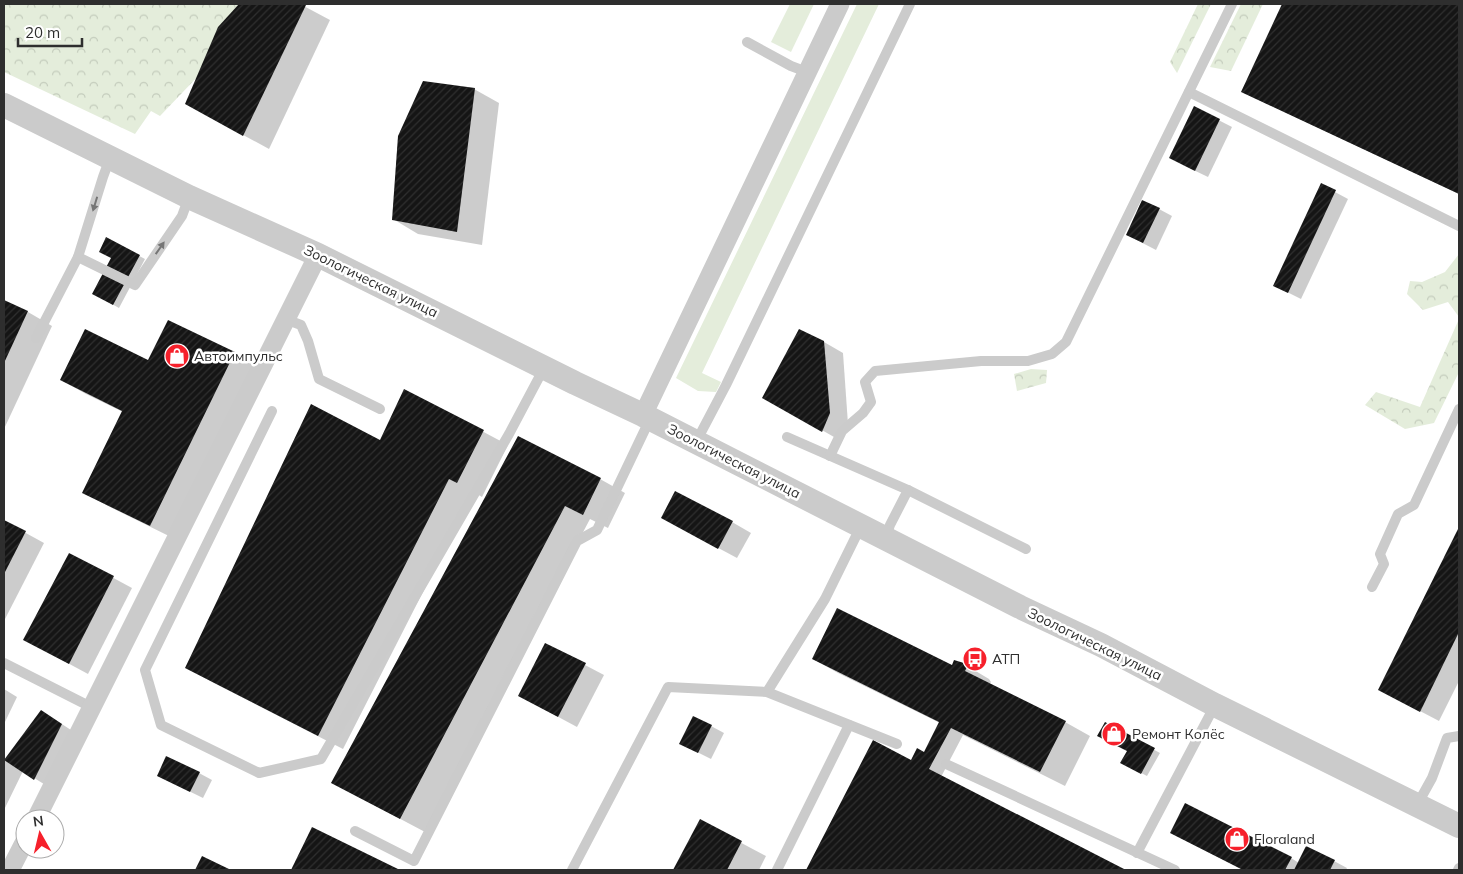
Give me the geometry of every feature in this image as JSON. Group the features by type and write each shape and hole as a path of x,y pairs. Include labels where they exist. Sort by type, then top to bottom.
{"street":[{"path":"647,417 840,4"},
{"name":"Зоологическая улица","path":"4,105 189,197 318,255 647,417 1020,608 1101,645 1216,705 1459,826"},
{"path":"41,809 318,255"}],"lane":[{"path":"696,442 726,385 910,4"},
{"path":"830,456 842,431 863,413 871,402 865,382 875,371 981,362 1028,361 1052,354 1066,342 1232,4"},
{"path":"747,42 791,66 807,72"},
{"path":"1189,92 1459,226"},
{"path":"36,338 78,257 110,158"},
{"path":"78,257 135,284 182,216 189,197"},
{"path":"285,319 301,325 308,341 319,379 380,409"},
{"path":"272,411 145,670 161,725 259,773 321,759 509,434 545,367"},
{"path":"1372,587 1384,564 1380,554 1398,514 1414,506 1459,410"},
{"path":"355,831 414,861 577,541 597,530 647,417"},
{"path":"787,437 908,490 1026,549"},
{"path":"885,538 908,490"},
{"path":"767,692 825,599 860,526"},
{"path":"4,663 91,707"},
{"path":"572,870 668,687 767,692 897,744"},
{"path":"1137,853 1216,705"},
{"path":"777,870 849,725"},
{"path":"1417,805 1432,778 1447,738 1459,736"},
{"path":"946,764 1175,870"}],"green space":[{"path":"4,4 267,4 160,116 151,111 135,134 4,72"},
{"path":"790,4 814,4 791,52 771,42"},
{"path":"857,4 879,4 702,373 721,382 716,392 698,391 676,378"},
{"path":"1198,4 1211,4 1177,73 1170,62"},
{"path":"1241,4 1263,4 1231,71 1210,67"},
{"path":"1459,254 1459,317 1448,302 1423,310 1407,294 1410,281 1422,282 1445,272"},
{"path":"1459,319 1459,372 1434,423 1405,429 1365,405 1376,392 1420,407"},
{"path":"1031,369 1047,370 1046,383 1017,391 1014,374"}],"building":[{"path":"239,4 306,5 243,136 185,104 218,27"},
{"path":"1282,4 1459,4 1459,194 1241,92"},
{"path":"423,81 475,88 457,232 392,220 398,136"},
{"path":"1194,106 1220,119 1195,171 1169,158"},
{"path":"1321,183 1336,190 1288,293 1273,286"},
{"path":"1142,200 1160,208 1143,243 1126,235"},
{"path":"106,237 140,255 113,305 92,294 111,258 99,252"},
{"path":"4,300 28,311 4,363"},
{"path":"168,320 235,352 150,526 82,493 122,411 60,380 85,329 148,360"},
{"path":"799,329 824,341 830,413 822,432 762,398"},
{"path":"404,389 484,430 457,483 449,479 318,736 185,668 311,404 380,440"},
{"path":"518,436 601,478 583,515 565,506 400,819 331,783"},
{"path":"675,491 733,521 718,549 661,518"},
{"path":"4,520 26,531 4,574"},
{"path":"1459,527 1459,632 1420,712 1378,690"},
{"path":"69,553 114,576 69,664 23,640"},
{"path":"837,608 952,665 954,660 964,663 967,667 965,671 1066,721 1040,772 951,728 929,769 1126,870 806,870 873,740 911,760 917,748 924,752 939,722 812,659"},
{"path":"545,643 586,663 558,717 518,696"},
{"path":"41,710 62,724 34,780 4,760"},
{"path":"693,716 712,725 698,753 679,744"},
{"path":"1105,722 1155,748 1141,774 1120,763 1127,751 1097,736"},
{"path":"166,756 200,772 190,792 157,776"},
{"path":"1185,803 1292,857 1285,870 1243,870 1170,833"},
{"path":"700,819 742,841 727,870 673,870"},
{"path":"312,827 400,870 291,870"},
{"path":"1306,846 1335,860 1330,870 1294,870"},
{"path":"202,856 231,870 195,870"}],"place":[{"name":"Автоимпульс","path":"177,356"},
{"name":"АТП","path":"975,659"},
{"name":"Ремонт Колёс","path":"1114,734"},
{"name":"Floraland","path":"1237,839"}]}
